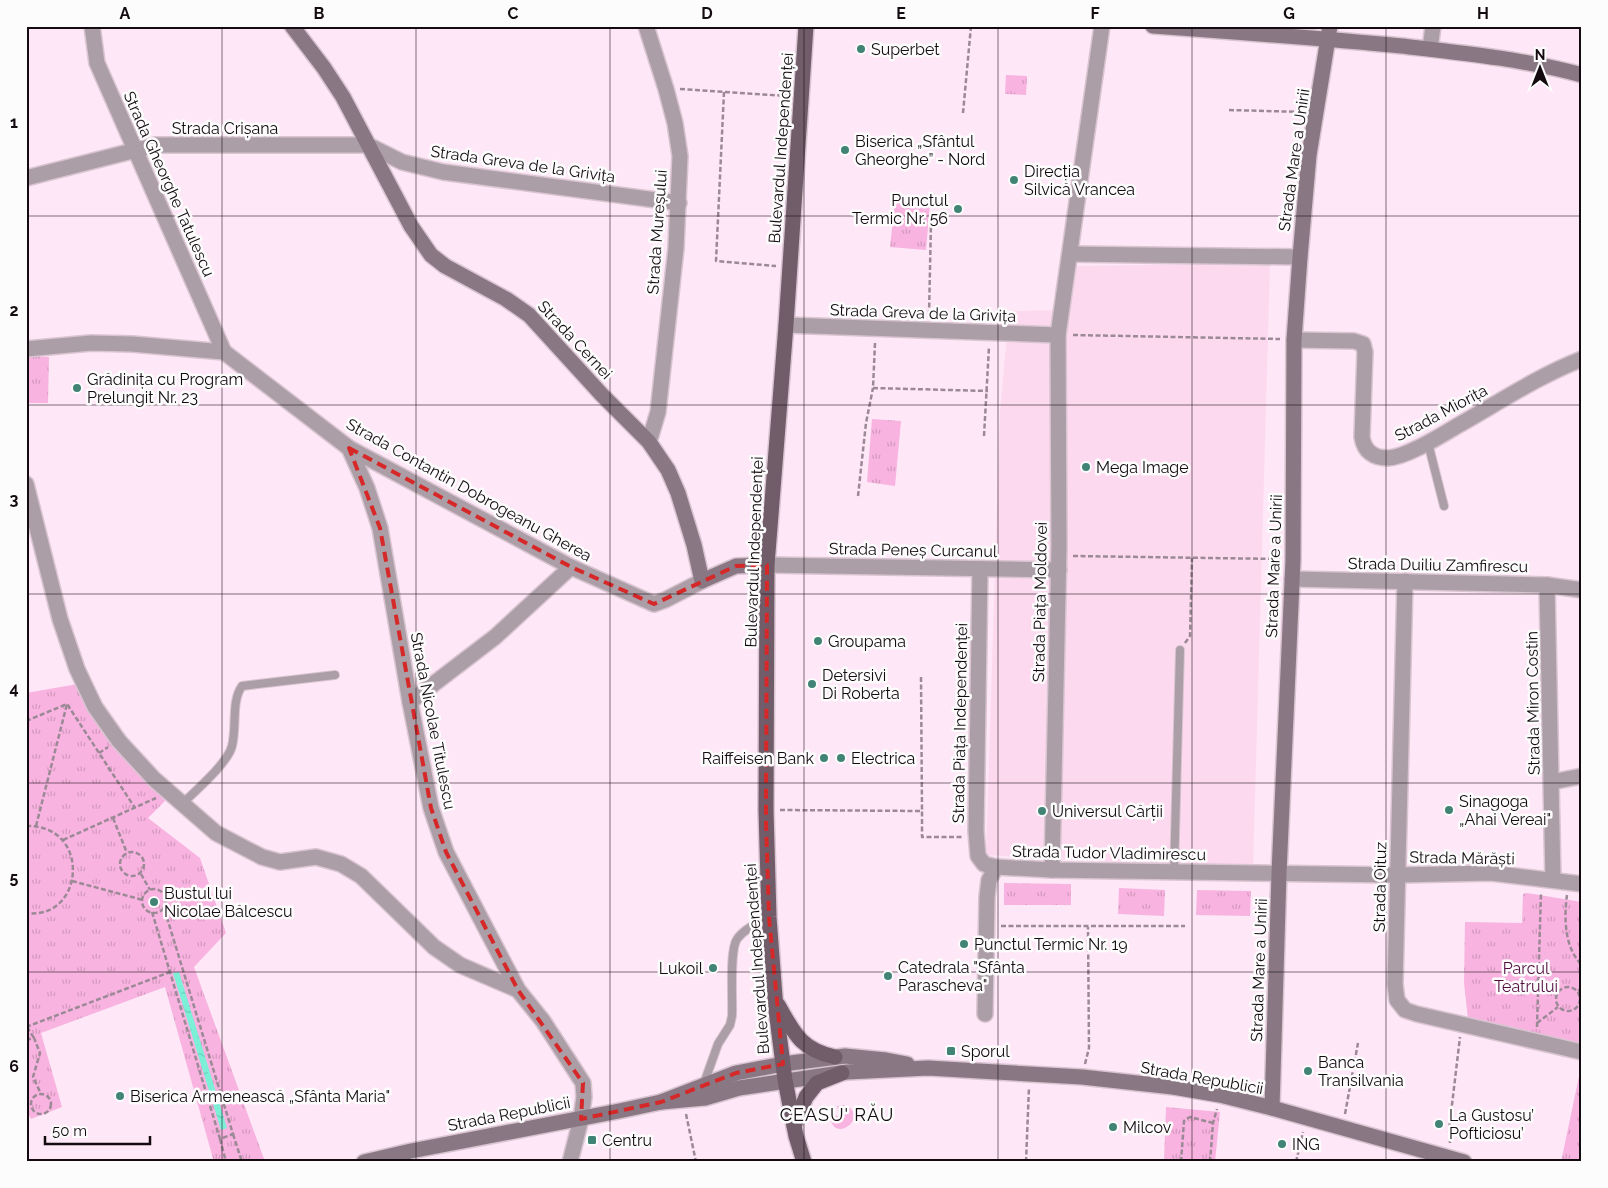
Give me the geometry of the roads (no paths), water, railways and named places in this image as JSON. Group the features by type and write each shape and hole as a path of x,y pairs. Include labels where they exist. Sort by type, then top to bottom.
{"main road":[{"name":"Strada Cernei","path":"292,26 329,75 411,226 431,255 445,266 506,298 530,315 602,395 649,442 668,470 678,493 694,544 702,581"},
{"name":"Bulevardul Independenței","path":"804,1162 784,1080 775,1001 769,917 766,810 767,565 786,325 806,26"},
{"path":"1153,26 1329,32 1430,49 1522,60 1582,75"},
{"name":"Strada Mare a Unirii","path":"1272,1108 1293,560 1294,340 1309,155 1329,32"},
{"path":"702,581 736,566 767,565"},
{"path":"775,1001 799,1040 822,1055 835,1057"},
{"name":"Strada Republicii","path":"661,1102 736,1073 782,1064 845,1056 886,1060 928,1068 1082,1078 1174,1087 1272,1108 1458,1160"},
{"name":"Strada Republicii","path":"364,1162 411,1150 661,1102 705,1098 739,1088 784,1080 842,1073 928,1068"},
{"path":"794,1126 806,1097 817,1083 842,1073"}],"street":[{"name":"Strada Gheorghe Tatulescu","path":"92,26 97,63 224,352"},
{"name":"Strada Mureșului","path":"646,26 666,88 675,123 680,156 676,248 658,412 649,442"},
{"name":"Strada Piața Moldovei","path":"1052,870 1059,563 1058,335 1102,26"},
{"path":"1430,49 1433,26"},
{"name":"Strada Crișana","path":"26,178 156,145 368,144"},
{"name":"Strada Greva de la Grivița","path":"368,144 402,162 443,172 678,203"},
{"path":"1070,254 1300,256"},
{"name":"Strada Greva de la Grivița","path":"786,325 1058,335"},
{"name":"Strada Miorița","path":"1294,340 1354,341 1363,344 1366,352 1363,446 1371,455 1388,458 1400,456 1428,443 1542,377 1582,359"},
{"path":"26,349 91,343 132,344 224,352"},
{"name":"Strada Contantin Dobrogeanu Gherea","path":"224,352 349,448 571,567 654,604 666,600 702,581"},
{"name":"Strada Nicolae Titulescu","path":"349,448 367,488 380,528 430,808 446,852 518,990 543,1020 583,1083 584,1097 581,1118 570,1162"},
{"path":"26,484 60,619 77,669 95,707 121,744 154,780 216,833 262,857 280,862 316,857 341,864 361,876 434,948 460,965 518,990"},
{"name":"Strada Peneș Curcanul","path":"767,565 980,569 1059,563"},
{"path":"410,702 495,637 571,567"},
{"name":"Strada Piața Independenței","path":"980,569 977,838 978,856 984,864 996,867"},
{"name":"Strada Duiliu Zamfirescu","path":"1292,579 1547,585 1582,590"},
{"name":"Strada Oituz","path":"1405,581 1397,875 1395,984 1397,1000 1405,1010 1425,1017 1582,1052"},
{"name":"Strada Miron Costin","path":"1547,585 1552,782 1547,879"},
{"path":"1552,782 1582,776"},
{"name":"Strada Tudor Vladimirescu","path":"985,1014 989,880 996,867 1174,873 1280,873"},
{"name":"Strada Mărăști","path":"1280,873 1397,875 1491,873 1576,883"}],"lane":[{"path":"1428,443 1444,506"},
{"path":"1174,873 1180,650"},
{"path":"182,804 218,768 232,748 236,723 236,693 242,686 335,675"},
{"path":"703,1086 718,1044 730,1025 732,1016 733,950 737,938 752,926 769,917"}],"water":[{"path":"179,972 227,1128 221,1130 173,973"}],"place":[{"name":"Superbet","path":"861,49"},
{"name":"Biserica „Sfântul Gheorghe” - Nord","path":"845,150"},
{"name":"Direcția Silvică Vrancea","path":"1014,180"},
{"name":"Punctul Termic Nr. 56","path":"958,209"},
{"name":"Grădinița cu Program Prelungit Nr. 23","path":"77,388"},
{"name":"Mega Image","path":"1086,467"},
{"name":"Groupama","path":"818,641"},
{"name":"Detersivi Di Roberta","path":"812,684"},
{"name":"Raiffeisen Bank","path":"824,758"},
{"name":"Electrica","path":"841,758"},
{"name":"Sinagoga „Ahai Vereai\"","path":"1449,810"},
{"name":"Universul Cărții","path":"1042,811"},
{"name":"Bustul lui Nicolae Bălcescu","path":"154,902"},
{"name":"Punctul Termic Nr. 19","path":"964,944"},
{"name":"Lukoil","path":"713,968"},
{"name":"Catedrala \"Sfânta Parascheva\"","path":"888,976"},
{"name":"Sporul","path":"951,1051"},
{"name":"Banca Transilvania","path":"1308,1071"},
{"name":"Biserica Armenească „Sfânta Maria\"","path":"120,1096"},
{"name":"La Gustosu’ Pofticiosu’","path":"1439,1124"},
{"name":"Milcov","path":"1113,1127"},
{"name":"Centru","path":"592,1140"},
{"name":"ING","path":"1282,1144"}],"district":[{"name":"CEASU' RĂU","path":"837,1114"}],"park label":[{"name":"Parcul Teatrului","path":"1526,977"}]}
